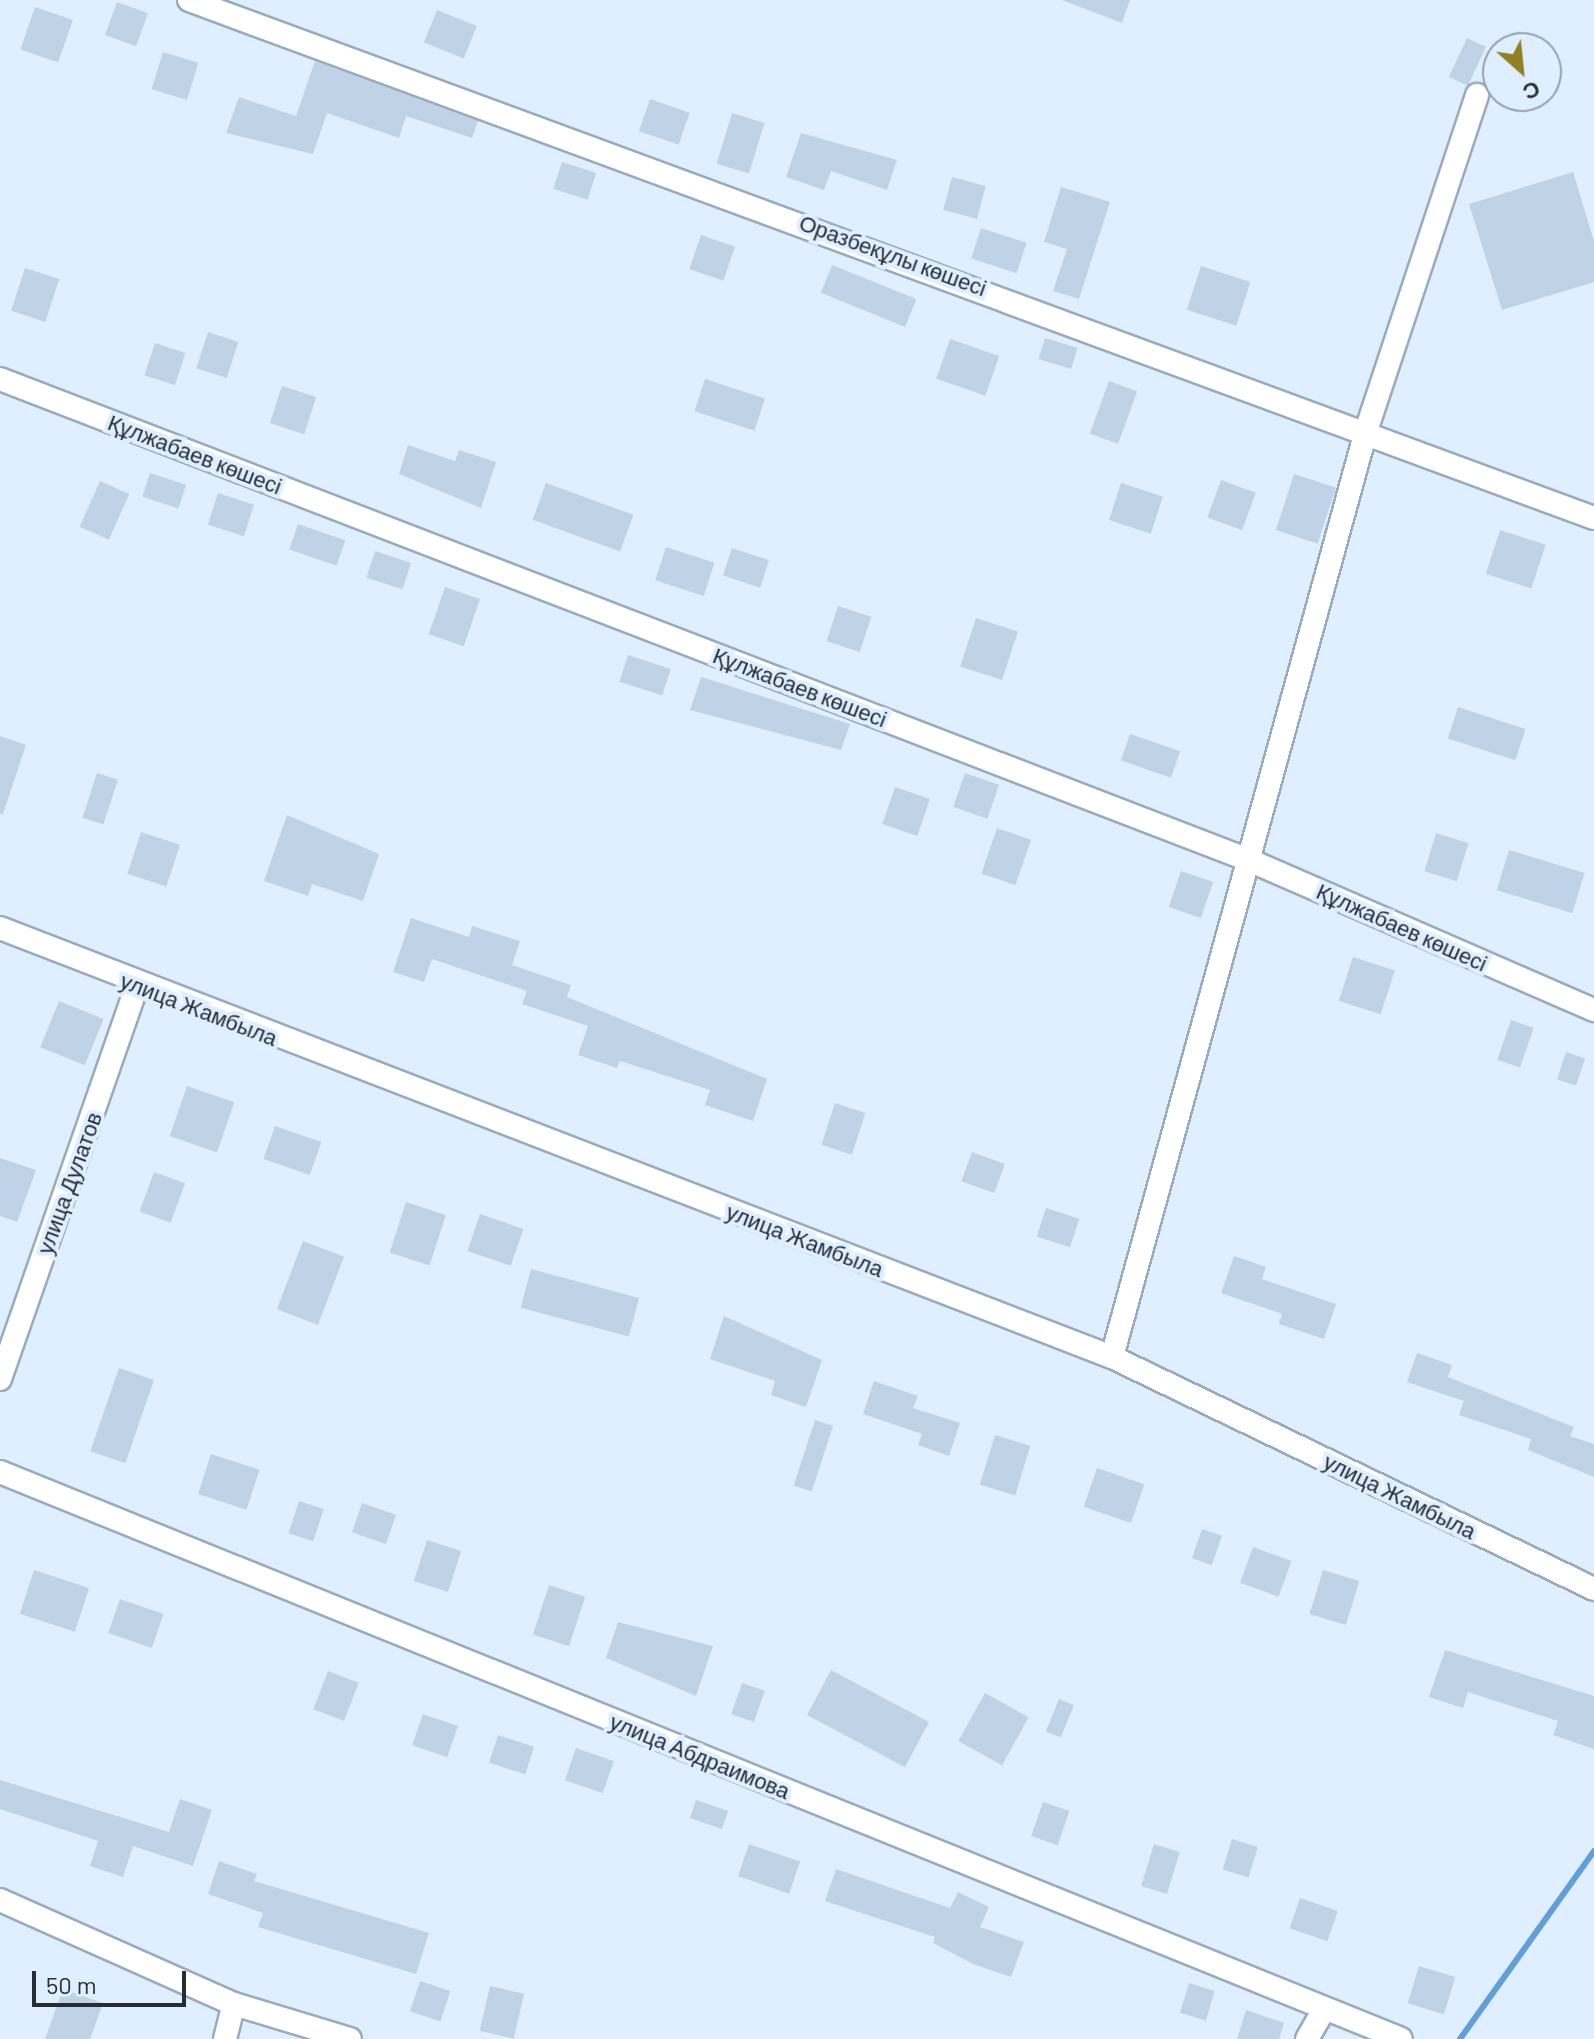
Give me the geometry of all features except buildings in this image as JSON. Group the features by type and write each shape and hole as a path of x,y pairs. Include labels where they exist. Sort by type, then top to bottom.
{"street":[{"name":"Оразбекұлы көшесі","path":"189,0 1366,431 1594,518"},
{"path":"1112,1357 1251,861 1366,431 1477,95"},
{"name":"Құлжабаев көшесі","path":"0,379 1251,861 1594,1010"},
{"name":"улица Жамбыла","path":"0,928 137,986 1112,1357 1594,1589"},
{"name":"улица Дулатов","path":"0,1379 137,986"},
{"name":"улица Абдраимова","path":"0,1472 1401,2039"},
{"path":"0,1900 234,2004 350,2039"},
{"path":"225,2039 234,2004"},
{"path":"1307,2039 1324,2009"}],"waterway":[{"path":"1460,2039 1594,1851"}]}
